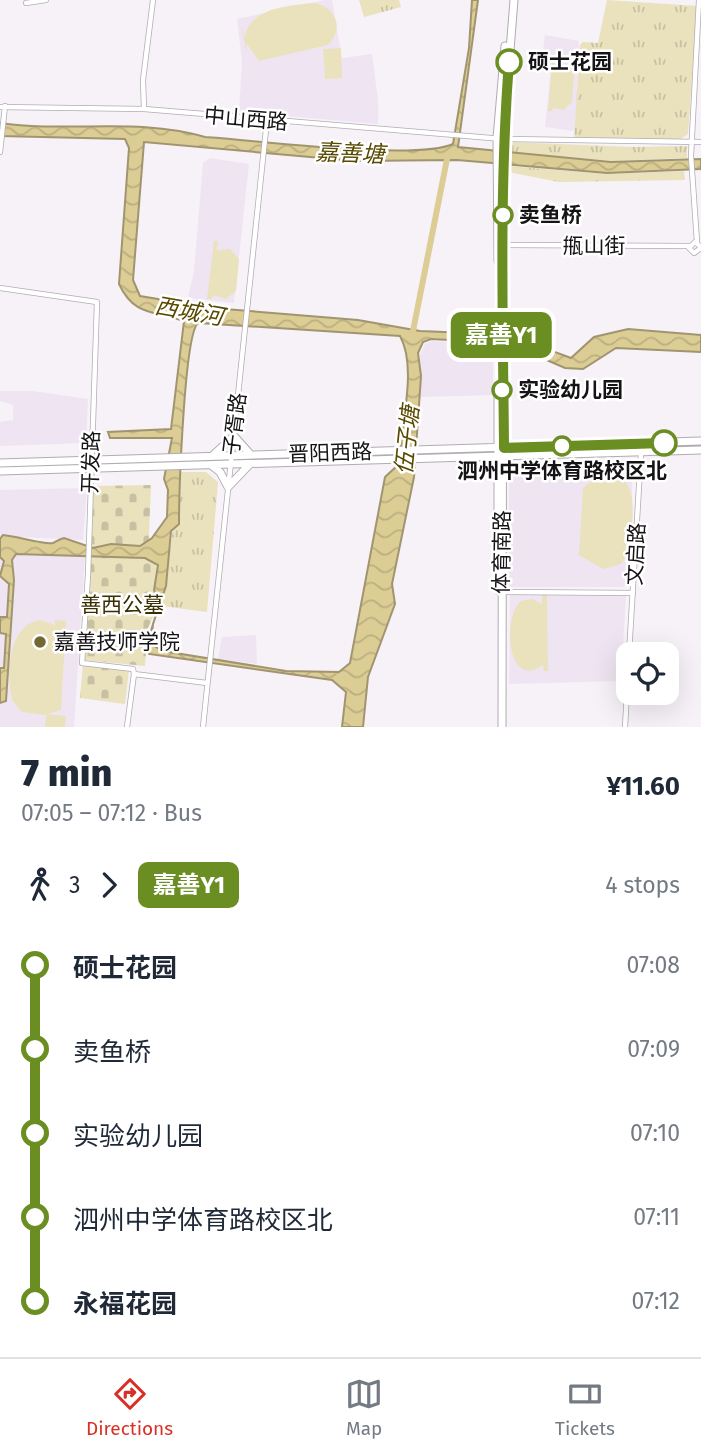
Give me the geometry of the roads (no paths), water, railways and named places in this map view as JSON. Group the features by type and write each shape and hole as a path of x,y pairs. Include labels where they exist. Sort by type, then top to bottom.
{"main road":[{"name":"体育南路","path":"500,727 500,138 512,0"},
{"path":"234,436 251,459 228,487 211,460 234,436"},
{"name":"晋阳西路","path":"501,453 701,441"},
{"name":"晋阳西路","path":"0,463 35,466 164,457 231,460 701,450"},
{"name":"晋阳西路","path":"90,463 161,466 211,460"},
{"name":"晋阳西路","path":"0,471 19,466"}],"street":[{"path":"26,3 46,0"},
{"path":"144,109 143,80 153,0"},
{"path":"699,0 691,156 700,248"},
{"path":"0,152 3,106"},
{"name":"中山西路","path":"3,106 36,110 144,109 500,138 701,142"},
{"name":"子胥路","path":"203,727 267,120"},
{"name":"甁山街","path":"500,245 690,246"},
{"path":"690,246 700,248"},
{"path":"690,246 693,253 700,248"},
{"name":"开发路","path":"0,288 97,302 89,558 82,663 133,669 134,674"},
{"name":"文启路","path":"630,642 641,453"},
{"path":"500,592 633,593"},
{"path":"127,727 134,674 207,683"},
{"path":"625,727 626,705"}],"water":[{"path":"472,0 478,0 458,147 611,162 701,159 701,169 607,173 457,160 355,161 144,142 133,280 140,296 212,308 358,320 420,331 492,334 544,342 552,351 571,358 594,337 628,329 701,335 701,352 616,348 583,369 565,368 507,343 431,339 423,342 418,353 421,376 414,477 392,584 395,604 368,677 363,727 342,727 346,692 332,680 149,654 150,634 153,624 151,644 163,651 286,671 339,672 350,663 385,477 399,464 408,381 405,349 400,336 198,323 193,334 186,384 179,524 171,531 166,586 154,621 159,605 154,590 158,565 145,558 16,554 12,560 14,580 6,701 0,703 0,668 4,668 6,634 0,633 0,617 7,617 9,584 0,576 4,561 0,557 0,539 3,535 53,543 64,538 93,548 111,544 140,546 152,538 167,517 168,490 164,479 172,438 110,438 108,432 171,429 184,321 138,307 131,302 119,284 129,148 125,139 0,136 0,123 51,127 129,126 180,131 205,137 334,148 434,149 453,144 469,48"}],"waterway":[{"name":"伍子塘","path":"412,336 448,154"}],"place":[{"name":"硕士花园","path":"509,62"},
{"name":"卖鱼桥","path":"503,215"},
{"name":"实验幼儿园","path":"502,390"},
{"name":"泗州中学体育路校区北","path":"562,446"},
{"name":"嘉善技师学院","path":"40,642"}],"water label":[{"name":"嘉善塘","path":"350,153"},
{"name":"西城河","path":"189,311"}],"park label":[{"name":"善西公墓","path":"122,605"}]}
